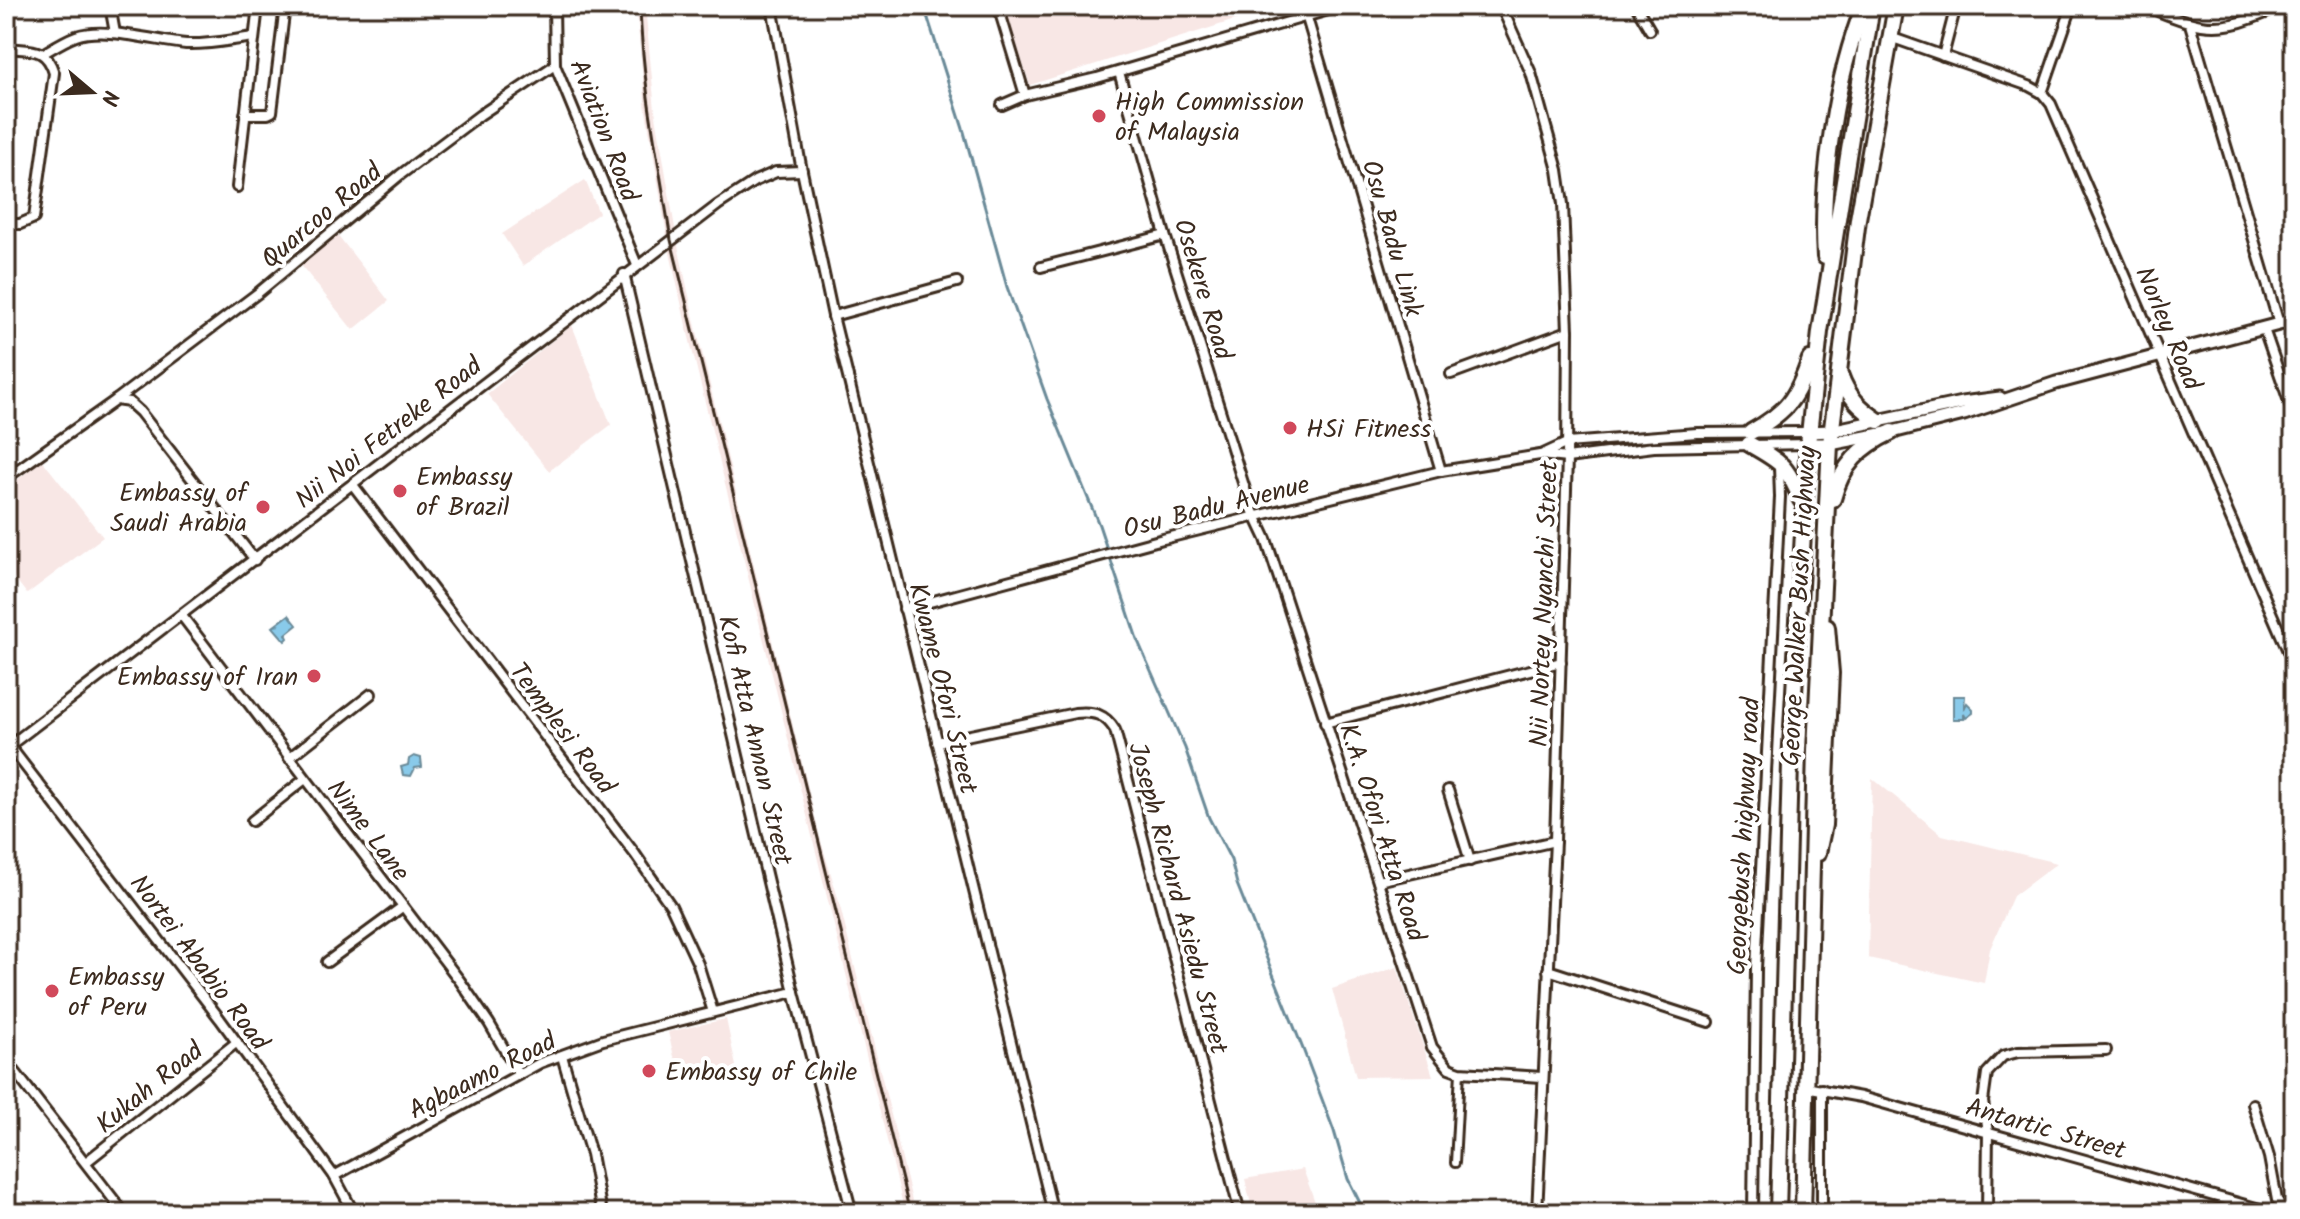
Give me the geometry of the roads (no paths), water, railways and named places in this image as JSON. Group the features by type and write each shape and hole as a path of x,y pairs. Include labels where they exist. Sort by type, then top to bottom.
{"highway":[{"path":"1826,286 1823,216 1832,135 1853,34 1864,6"},
{"name":"George Walker Bush Highway","path":"1778,1213 1790,763 1808,438 1826,286 1872,6"},
{"name":"George Walker Bush Highway","path":"1805,1087 1811,889 1824,825 1831,673 1822,587 1830,437 1858,219 1896,6"},
{"path":"1804,508 1791,475 1750,438 1788,407 1801,386 1820,332"},
{"path":"1840,374 1847,392 1861,409 1879,421"},
{"path":"1825,527 1838,482 1847,465 1861,449 1892,432"},
{"path":"1803,1213 1805,1087"}],"main road":[{"path":"1830,437 1879,421 1972,401 2004,398 2294,320"},
{"path":"1808,438 1892,432 1984,409 2004,398"}],"street":[{"path":"110,6 115,33"},
{"path":"237,187 258,6"},
{"path":"245,114 272,112 285,6"},
{"name":"Aviation Road","path":"554,6 555,65 637,265"},
{"name":"Kwame Ofori Street","path":"772,6 802,171 833,316 1053,1213"},
{"path":"998,6 1025,95"},
{"path":"1002,105 1025,95 1119,72 1342,6"},
{"name":"Nii Nortey Nyanchi Street","path":"1501,6 1531,73 1558,170 1563,204 1568,331 1555,841 1537,1213"},
{"path":"1636,6 1650,30"},
{"path":"1943,56 1956,6"},
{"path":"1889,37 2042,93 2072,6"},
{"path":"2145,6 2190,24 2224,27 2280,6"},
{"name":"Osu Badu Link","path":"1307,18 1441,471"},
{"path":"2190,24 2279,324"},
{"path":"44,53 78,35 115,33 188,44 254,37"},
{"path":"6,48 44,53 50,58 54,73 34,218 20,224 6,224"},
{"name":"Quarcoo Road","path":"6,478 258,293 400,175 480,115 555,65"},
{"name":"Osekere Road","path":"1119,72 1165,235 1256,516"},
{"name":"Norley Road","path":"2042,93 2051,104 2294,665"},
{"name":"Nii Noi Fetreke Road","path":"8,744 182,616 624,274 718,205 755,181 776,172 802,171"},
{"path":"1041,267 1165,235"},
{"name":"Kofi Atta Annan Street","path":"624,274 794,992 852,1213"},
{"path":"833,316 957,282"},
{"path":"2264,329 2294,416"},
{"path":"1451,374 1568,331"},
{"path":"116,400 129,402 140,412 255,560"},
{"name":"Osu Badu Avenue","path":"1540,455 1567,458 1750,438"},
{"name":"Osu Badu Avenue","path":"904,609 1123,550 1441,471 1540,455 1567,443 1808,438"},
{"name":"Georgebush highway road","path":"1753,1213 1756,969 1780,497 1779,461"},
{"name":"Templesi Road","path":"353,485 626,842 671,906 698,964 713,1012"},
{"name":"K.A. Ofori Atta Road","path":"1256,516 1432,1047 1449,1068 1460,1072"},
{"name":"Nime Lane","path":"182,616 460,981 518,1073"},
{"path":"1325,723 1561,662"},
{"path":"289,758 371,694"},
{"name":"Joseph Richard Asiedu Street","path":"937,742 1075,713 1088,712 1108,719 1115,730 1240,1213"},
{"name":"Nortei Ababio Road","path":"8,744 237,1042 334,1176 354,1213"},
{"path":"252,821 305,779"},
{"path":"1448,790 1470,861"},
{"path":"1378,881 1555,841"},
{"path":"327,962 402,907"},
{"path":"1548,970 1709,1022"},
{"name":"Agbaamo Road","path":"334,1176 518,1073 603,1040 794,992"},
{"name":"Kukah Road","path":"86,1162 237,1042"},
{"path":"1987,1213 1988,1132 1983,1102 1987,1073 2003,1056 2018,1052 2106,1050"},
{"path":"562,1056 591,1154 602,1213"},
{"path":"6,1060 124,1213"},
{"path":"1455,1163 1460,1072 1542,1077"},
{"name":"Antartic Street","path":"1805,1087 1861,1097 2274,1213"},
{"path":"1822,1089 1822,1213"},
{"path":"2253,1104 2269,1157 2277,1200 2288,1213"}],"water":[{"path":"289,615 297,625 286,634 288,638 285,641 273,627"},
{"path":"1953,696 1965,696 1964,709 1967,703 1973,713 1966,718 1964,714 1964,719 1953,719"},
{"path":"414,756 421,758 422,767 415,768 411,776 403,775 401,767 408,765 409,759"}],"waterway":[{"path":"924,6 964,132 1007,287 1047,399 1099,525 1137,639 1185,748 1209,818 1231,860 1237,884 1334,1131 1348,1179 1365,1213"}],"railway":[{"path":"640,6 648,94 671,240 910,1213"}],"place":[{"name":"High Commission of Malaysia","path":"1099,116"},
{"name":"HSi Fitness","path":"1290,428"},
{"name":"Embassy of Brazil","path":"400,491"},
{"name":"Embassy of Saudi Arabia","path":"263,507"},
{"name":"Embassy of Iran","path":"314,676"},
{"name":"Embassy of Peru","path":"52,991"},
{"name":"Embassy of Chile","path":"649,1071"}]}
